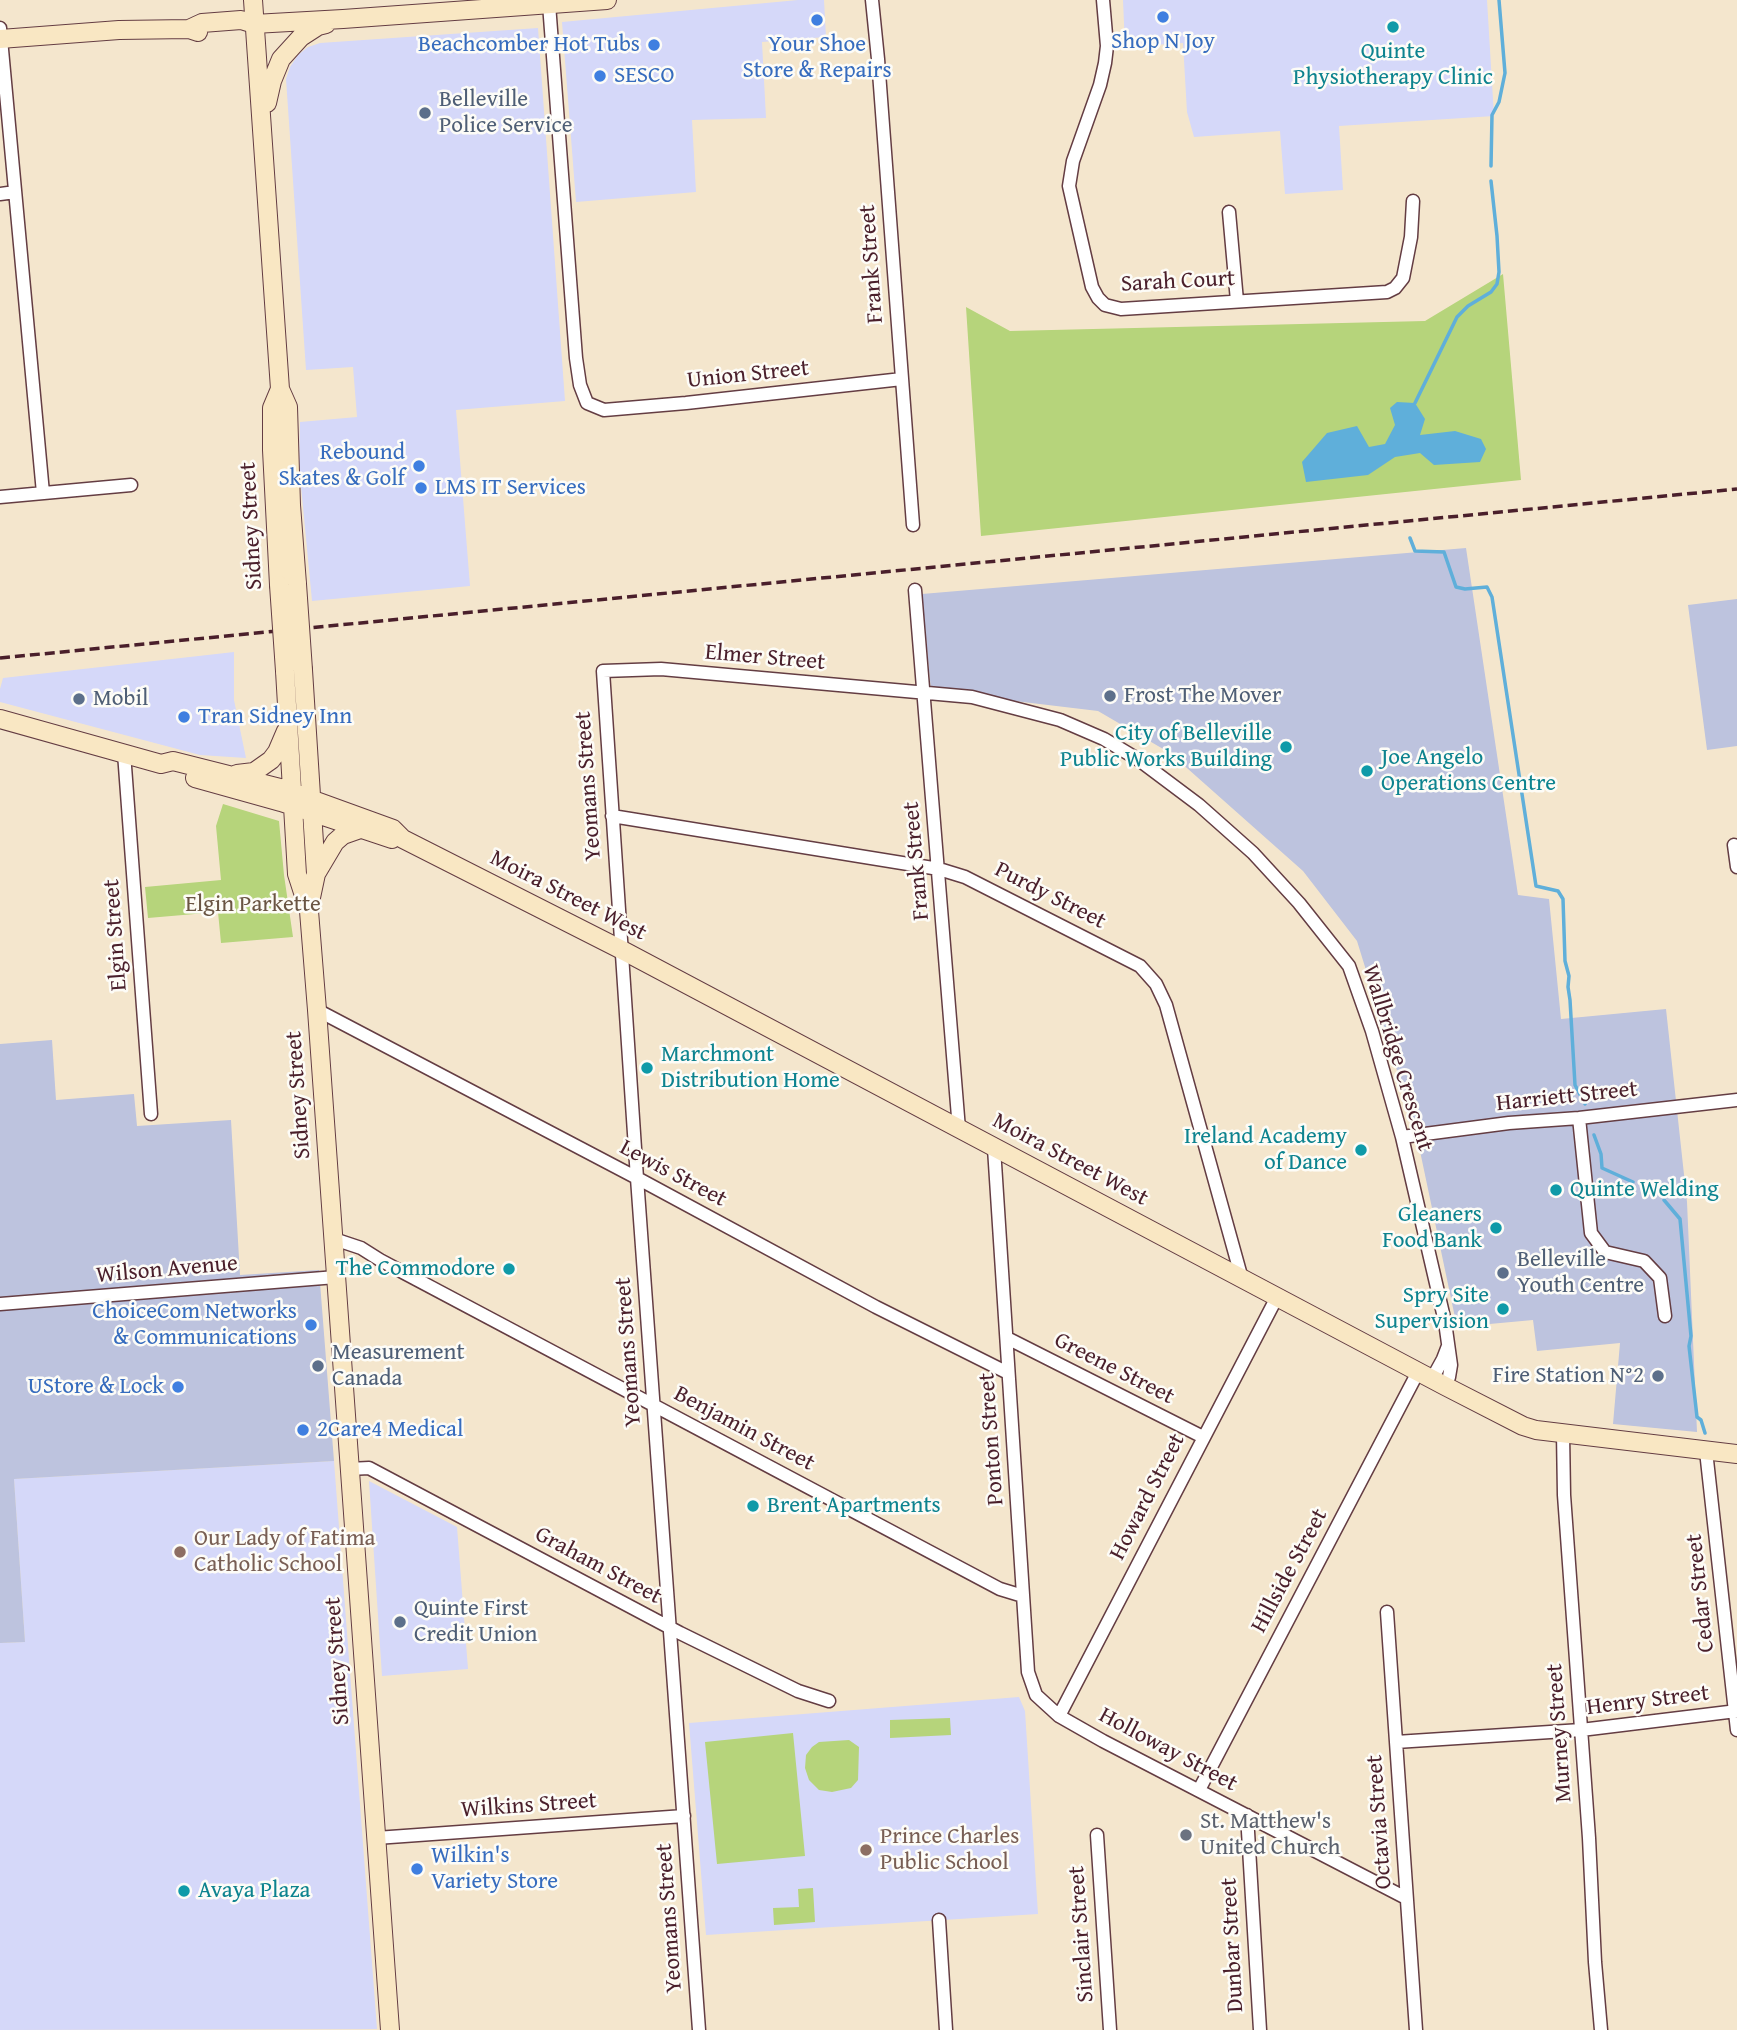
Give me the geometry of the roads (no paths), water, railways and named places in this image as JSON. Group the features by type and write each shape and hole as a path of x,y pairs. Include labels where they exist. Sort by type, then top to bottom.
{"main road":[{"name":"Sidney Street","path":"253,0 280,389 288,407 291,505 285,671 297,874 309,911 317,1010 390,2030"},
{"path":"0,36 189,29 202,23 241,20 254,24 343,19 456,6 607,0"},
{"path":"263,127 272,81 281,59 301,37 318,26 343,19"},
{"name":"Sidney Street","path":"288,584 303,670 312,806 316,874 309,911"},
{"name":"Moira Street West","path":"0,719 162,764 173,761 233,775 312,806 393,829 403,839 622,950 1523,1426 1536,1430 1737,1454"},
{"path":"233,775 254,772 271,760 288,725"},
{"name":"Moira Street West","path":"162,764 169,771 293,799"},
{"name":"Moira Street West","path":"312,806 360,830 389,839 403,839"},
{"path":"316,874 335,842 343,835 360,830"}],"street":[{"name":"Frank Street","path":"872,0 913,525"},
{"name":"Sarah Court","path":"1103,0 1107,46 1105,63 1073,161 1069,186 1093,287 1105,305 1121,309 1387,292 1395,288 1403,278 1413,201"},
{"name":"Union Street","path":"549,4 576,358 580,385 587,403 604,410 902,379"},
{"path":"0,36 43,493"},
{"path":"0,194 15,192"},
{"path":"1229,212 1237,301"},
{"path":"0,497 131,485"},
{"name":"Frank Street","path":"915,590 959,1129"},
{"name":"Elmer Street","path":"603,671 661,669 924,693"},
{"name":"Yeomans Street","path":"603,671 699,2030"},
{"name":"Wallbridge Crescent","path":"924,693 971,697 1060,720 1104,739 1139,760 1199,805 1253,853 1299,903 1349,966 1372,1031 1402,1136 1445,1322 1448,1345 1431,1379"},
{"name":"Elgin Street","path":"124,754 151,1114"},
{"name":"Purdy Street","path":"612,816 939,869 965,877 1140,966 1156,984 1166,1006 1242,1279"},
{"path":"1734,845 1737,867"},
{"name":"Lewis Street","path":"317,1010 876,1307 1008,1373"},
{"name":"Harriett Street","path":"1402,1136 1737,1100"},
{"path":"1579,1118 1591,1233 1605,1252 1644,1261 1660,1278 1665,1316"},
{"name":"Ponton Street","path":"994,1148 1028,1672 1036,1695 1059,1716"},
{"name":"Benjamin Street","path":"334,1240 361,1248 1000,1589 1023,1596"},
{"name":"Wilson Avenue","path":"0,1304 336,1277"},
{"name":"Howard Street","path":"1059,1716 1277,1297"},
{"name":"Greene Street","path":"1007,1338 1203,1437"},
{"name":"Hillside Street","path":"1199,1790 1431,1379"},
{"name":"Murney Street","path":"1563,1433 1564,1495 1601,2030"},
{"name":"Cedar Street","path":"1706,1451 1737,1730"},
{"name":"Graham Street","path":"349,1469 369,1468 671,1628 798,1691 829,1701"},
{"name":"Octavia Street","path":"1387,1612 1416,2030"},
{"name":"Henry Street","path":"1396,1742 1581,1730 1736,1711"},
{"name":"Holloway Street","path":"1059,1716 1406,1898"},
{"name":"Dunbar Street","path":"1247,1815 1259,2030"},
{"name":"Wilkins Street","path":"376,1838 684,1816"},
{"name":"Sinclair Street","path":"1097,1835 1110,2030"},
{"path":"939,1920 946,2030"}],"water":[{"path":"1397,402 1415,403 1425,419 1420,435 1455,431 1481,439 1486,449 1480,462 1434,465 1420,453 1395,457 1368,475 1306,482 1302,462 1327,433 1357,426 1369,447 1385,444 1395,425 1390,408"}],"waterway":[{"path":"1491,166 1492,115 1499,102 1505,73 1499,0"},
{"path":"1415,403 1457,317 1468,306 1491,292 1497,284 1497,236 1491,181"},
{"path":"1410,538 1415,551 1444,552 1456,587 1487,587 1492,597 1536,886 1558,891 1563,899 1575,1085 1585,1104"},
{"path":"1594,1135 1601,1154 1602,1168 1633,1182"},
{"path":"1664,1200 1680,1219 1697,1417 1701,1420 1705,1433"}],"railway":[{"path":"0,658 1737,489"}],"place":[{"name":"Shop N Joy","path":"1163,17"},
{"name":"Your Shoe Store & Repairs","path":"817,20"},
{"name":"Quinte Physiotherapy Clinic","path":"1393,27"},
{"name":"Beachcomber Hot Tubs","path":"654,45"},
{"name":"SESCO","path":"600,76"},
{"name":"Belleville Police Service","path":"425,113"},
{"name":"Rebound Skates & Golf","path":"419,466"},
{"name":"LMS IT Services","path":"421,488"},
{"name":"Frost The Mover","path":"1110,696"},
{"name":"Mobil","path":"79,699"},
{"name":"Tran Sidney Inn","path":"184,717"},
{"name":"City of Belleville Public Works Building","path":"1286,747"},
{"name":"Joe Angelo Operations Centre","path":"1367,771"},
{"name":"Marchmont Distribution Home","path":"647,1068"},
{"name":"Ireland Academy of Dance","path":"1361,1150"},
{"name":"Quinte Welding","path":"1556,1190"},
{"name":"Gleaners Food Bank","path":"1496,1228"},
{"name":"The Commodore","path":"509,1269"},
{"name":"Belleville Youth Centre","path":"1503,1273"},
{"name":"Spry Site Supervision","path":"1503,1309"},
{"name":"ChoiceCom Networks & Communications","path":"311,1325"},
{"name":"Measurement Canada","path":"318,1366"},
{"name":"Fire Station N°2","path":"1658,1376"},
{"name":"UStore & Lock","path":"178,1387"},
{"name":"2Care4 Medical","path":"303,1430"},
{"name":"Brent Apartments","path":"753,1506"},
{"name":"Our Lady of Fatima Catholic School","path":"180,1552"},
{"name":"Quinte First Credit Union","path":"400,1622"},
{"name":"St. Matthew's United Church","path":"1186,1835"},
{"name":"Prince Charles Public School","path":"866,1850"},
{"name":"Wilkin's Variety Store","path":"417,1869"},
{"name":"Avaya Plaza","path":"184,1891"}],"park label":[{"name":"Elgin Parkette","path":"253,905"}]}
